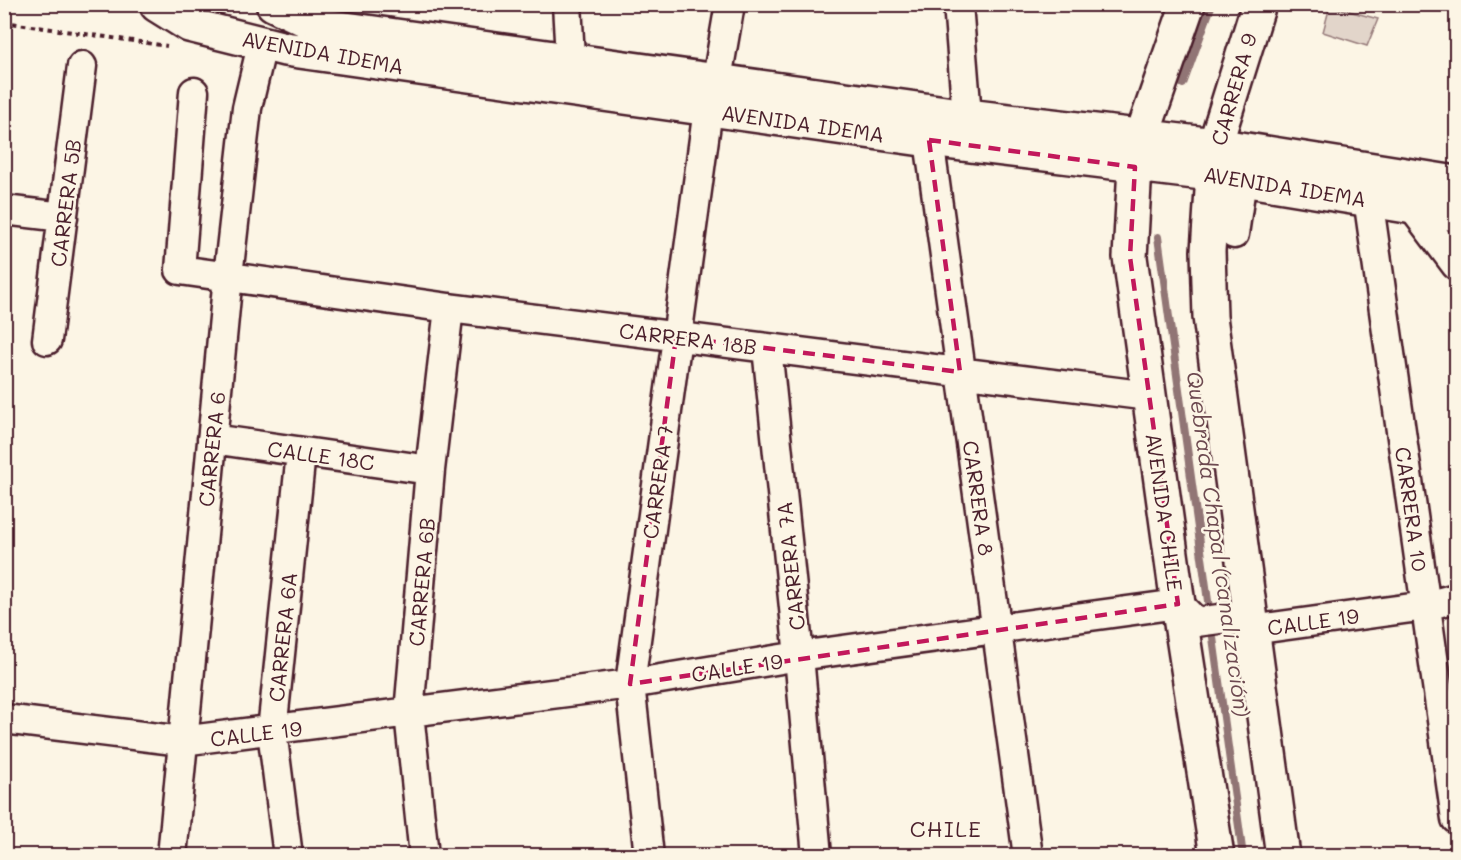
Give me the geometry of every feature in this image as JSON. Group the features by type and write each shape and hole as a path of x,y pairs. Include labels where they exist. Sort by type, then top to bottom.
{"main road":[{"name":"AVENIDA IDEMA","path":"273,4 317,25 570,58 713,94 928,140 1138,151"},
{"path":"1138,151 1188,4"},
{"name":"CARRERA 9","path":"1223,166 1258,4"},
{"name":"AVENIDA IDEMA","path":"157,5 189,25 262,45 713,94 967,116 1223,166 1413,208 1456,214"},
{"name":"AVENIDA CHILE","path":"1138,151 1130,256 1149,396 1187,613 1217,855"},
{"name":"AVENIDA IDEMA","path":"1223,166 1455,179"},
{"path":"1223,166 1210,317 1243,623 1283,855"}],"street":[{"path":"567,4 570,58"},
{"name":"CARRERA 7","path":"649,855 630,684 676,337 713,94 730,4"},
{"path":"958,4 967,116"},
{"name":"CARRERA 6","path":"172,855 228,276 247,108 262,45"},
{"name":"CARRERA 5B","path":"47,340 82,66"},
{"name":"CARRERA 18B","path":"194,92 180,270 449,308 1149,396"},
{"name":"CARRERA 8","path":"928,140 1028,855"},
{"path":"1223,166 1234,234"},
{"name":"CARRERA 10","path":"1368,198 1456,819"},
{"path":"1413,208 1456,265"},
{"path":"4,210 63,217"},
{"name":"CARRERA 6B","path":"424,855 410,713 430,470 449,308"},
{"name":"CARRERA 7A","path":"767,348 799,656 816,855"},
{"name":"CALLE 18C","path":"212,439 430,470"},
{"name":"CARRERA 6A","path":"288,855 272,731 301,453"},
{"name":"CALLE 19","path":"4,718 182,741 630,684 799,656 998,630 1187,613 1243,623 1426,606 1456,598"}],"path":[{"path":"4,22 174,47"}],"highlighted area":[{"path":"929,140 1135,167 1130,257 1178,604 630,684 676,337 960,372"}],"shaded area":[{"path":"1330,6 1378,19 1367,46 1323,32"}],"waterway":[{"name":"Quebrada Chapal (canalización)","path":"1183,84 1212,4"},
{"name":"Quebrada Chapal (canalización)","path":"1158,237 1243,856"}],"district":[{"name":"CHILE","path":"946,828"}]}
